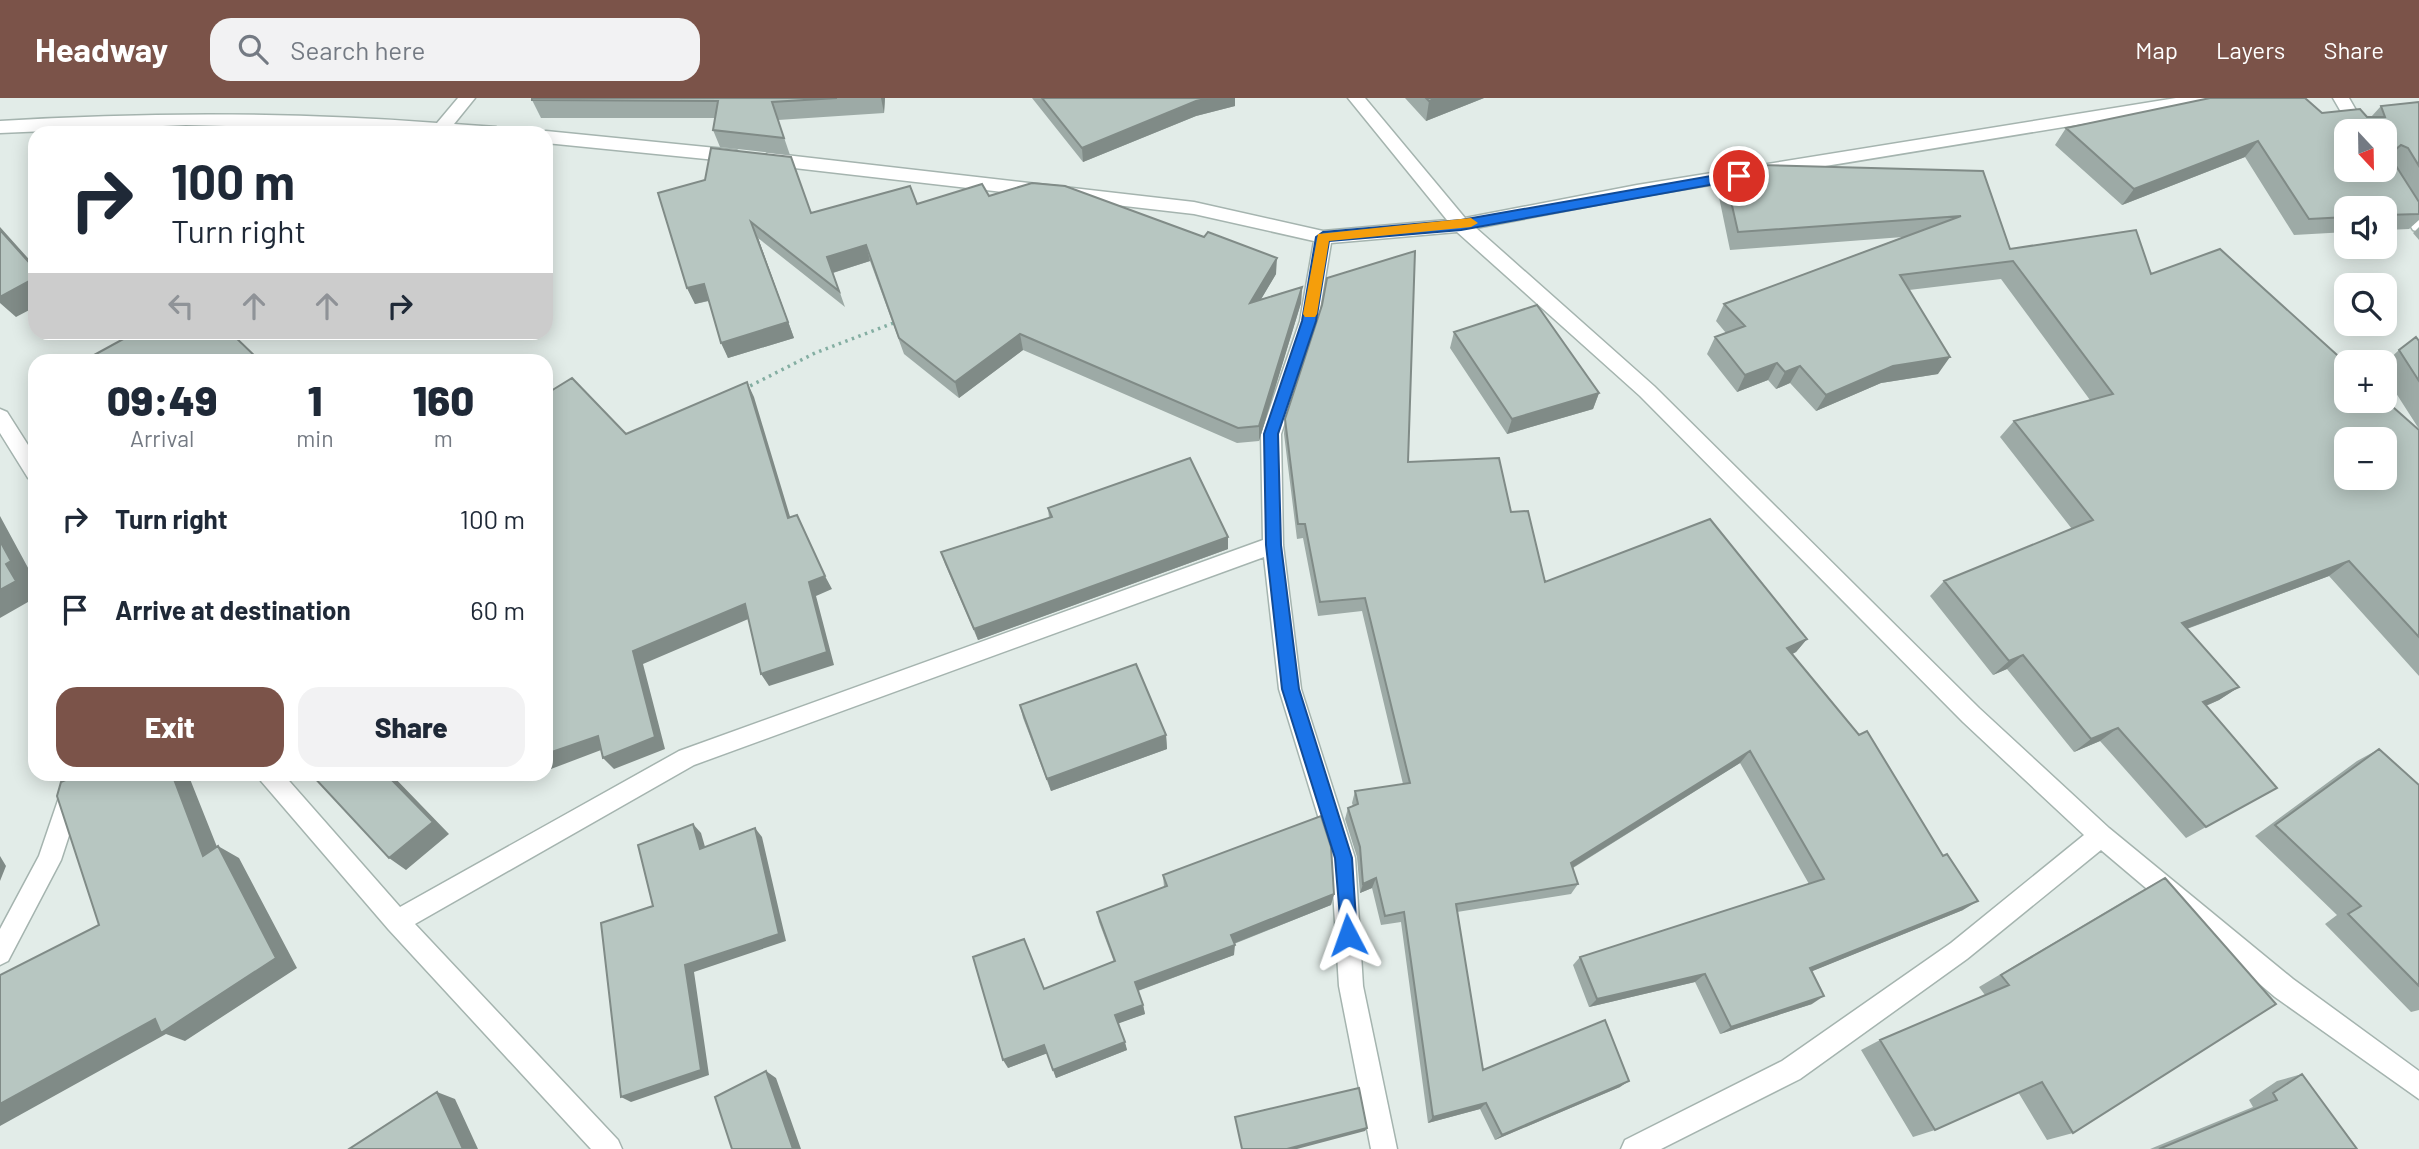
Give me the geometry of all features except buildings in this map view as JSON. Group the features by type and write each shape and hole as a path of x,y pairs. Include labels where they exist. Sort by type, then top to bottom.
{"street":[{"path":"444,126 467,98"},
{"path":"1356,98 1461,225 1647,391 1971,715 2101,835 2284,988 2419,1086"},
{"path":"553,139 680,149 1194,208 1323,237 1461,225 1637,191 2210,98"},
{"path":"2341,98 2353,119"},
{"path":"0,127 171,118 404,126"},
{"path":"2392,182 2419,226"},
{"path":"1323,237 1309,321 1271,434 1273,545 1290,689 1343,858 1351,986 1384,1149"},
{"path":"0,417 28,461"},
{"path":"397,922 687,758 1273,545"},
{"path":"0,953 49,860 76,781"},
{"path":"275,781 397,922 609,1149"},
{"path":"1634,1149 1791,1070 1959,951 2101,835"}],"path":[{"path":"734,395 815,353 901,320"}],"slow traffic":[{"path":"1310,314 1323,237 1471,223"}],"route":[{"path":"1348,935 1343,858 1290,689 1273,545 1271,434 1309,321 1323,237 1461,225 1637,191 1739,176"}]}
